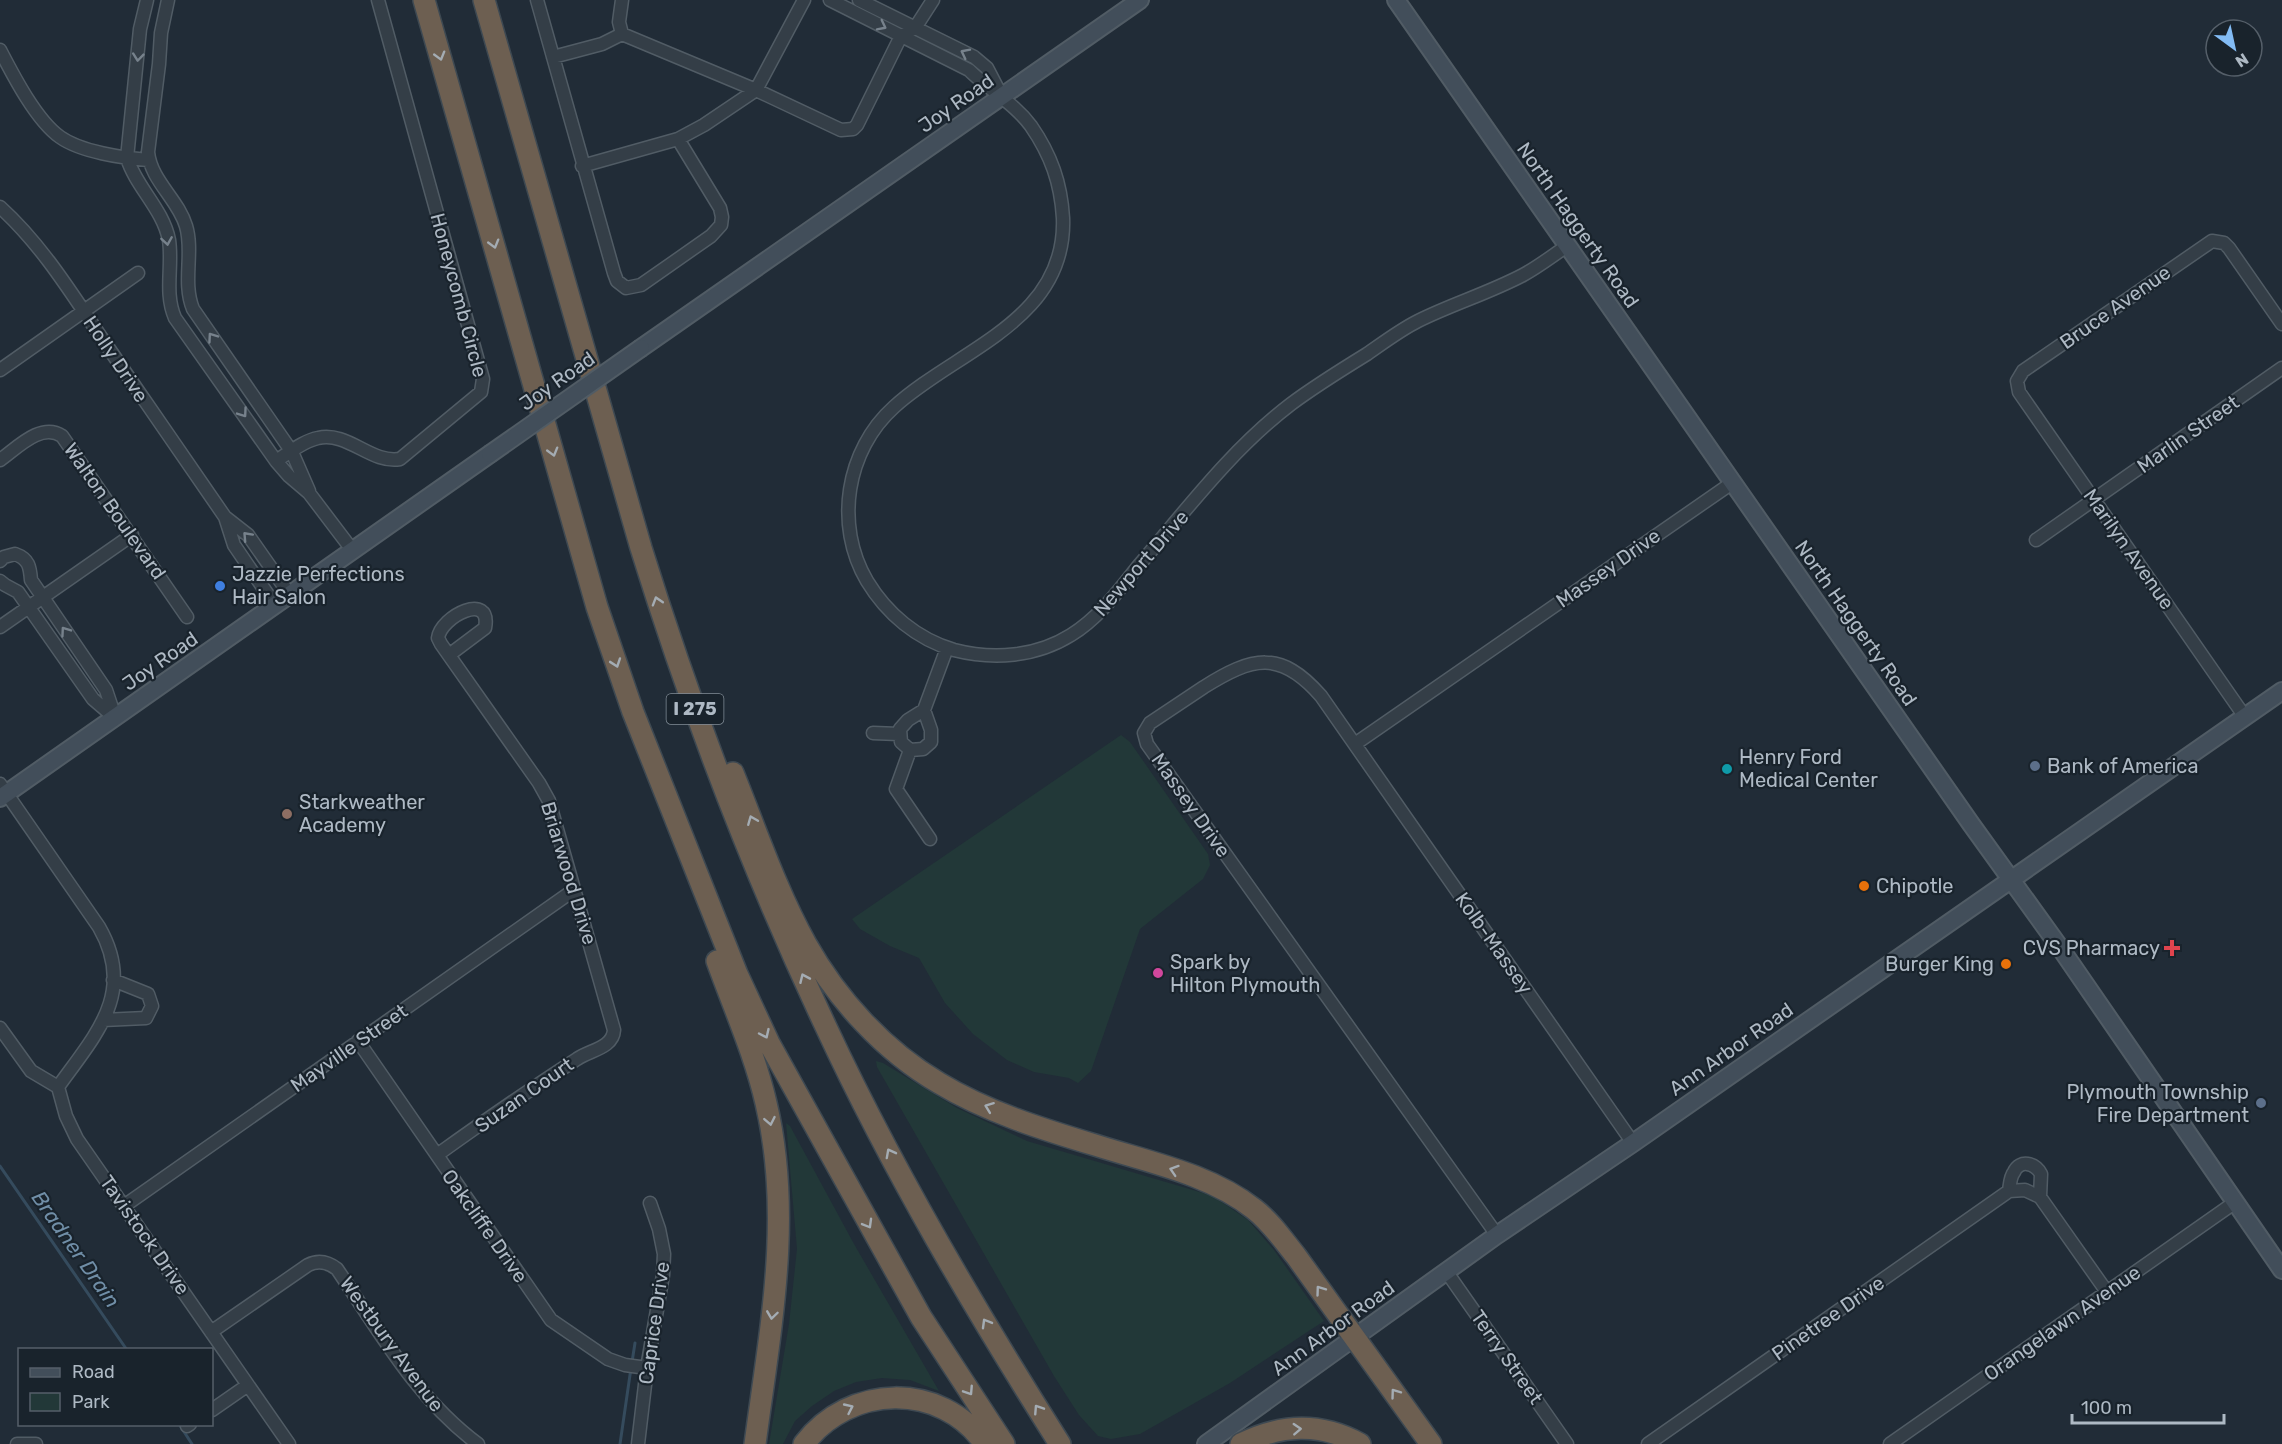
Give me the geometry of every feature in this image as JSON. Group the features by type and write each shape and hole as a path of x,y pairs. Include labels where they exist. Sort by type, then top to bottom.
{"highway":[{"name":"I 275","path":"424,0 597,607 633,712 736,974 769,1043 921,1317 1004,1444"},
{"name":"I 275","path":"484,0 600,409 668,637 736,822 826,1028 924,1217 1060,1444"},
{"path":"668,637 704,703 783,896 806,943 842,996 882,1039 897,1054 922,1072 973,1101 1054,1132 1178,1171 1229,1191 1255,1209 1274,1227 1431,1444"},
{"path":"677,826 683,866 761,1083 775,1150 779,1215 778,1256 755,1444"},
{"path":"804,1444 818,1428 847,1408 880,1398 895,1397 913,1399 951,1413 978,1435 985,1444"},
{"path":"1241,1444 1275,1430 1310,1428 1329,1432 1360,1444"}],"main road":[{"name":"Joy Road","path":"2,792 115,717 1140,0"},
{"name":"North Haggerty Road","path":"1396,0 2209,1162 2234,1203 2282,1270"},
{"name":"Ann Arbor Road","path":"1206,1444 1497,1235 1634,1143 2282,691"}],"street":[{"path":"147,0 140,29 126,158 130,170 160,217 169,240 170,307 175,318 276,461 309,493 353,551"},
{"path":"168,0 161,33 148,159 157,178 183,216 187,230 190,302 292,452 309,493"},
{"name":"Honeycomb Circle","path":"276,461 311,440 328,436 387,459 400,459 482,392 484,387 378,0"},
{"path":"537,0 582,166 617,281 626,288 641,285 711,236 721,225 720,208 678,139"},
{"path":"622,0 619,22 622,34"},
{"path":"582,166 678,139 704,125 756,90 804,0"},
{"path":"830,0 969,70 1002,96"},
{"path":"859,0 974,57 984,65 1002,96"},
{"path":"553,57 602,44 622,34 756,90 841,130 853,129 901,36 915,28 933,0"},
{"path":"0,50 20,87 59,137 72,144 126,158 148,159"},
{"name":"Newport Drive","path":"1002,96 1028,122 1053,164 1062,200 1063,226 1056,263 1038,296 1016,320 899,402 883,417 860,454 849,494 850,534 856,559 866,579 882,602 903,623 931,641 947,648 968,653 1010,656 1043,648 1070,636 1101,611 1234,455 1288,406 1410,325 1522,276 1567,246"},
{"name":"Holly Drive","path":"0,207 19,225 45,256 84,311 225,517 234,545 275,605"},
{"path":"160,217 177,207"},
{"name":"Bruce Avenue","path":"2017,381 2023,371 2206,244 2218,241 2229,248 2282,324"},
{"path":"0,370 138,273"},
{"path":"170,307 190,302"},
{"name":"Marlin Street","path":"2036,540 2282,368"},
{"path":"222,382 238,373"},
{"name":"Marilyn Avenue","path":"2017,381 2019,393 2245,717"},
{"name":"Walton Boulevard","path":"0,460 38,433 50,431 59,433 187,617"},
{"name":"Massey Drive","path":"1497,1235 1147,744 1143,733 1150,723 1231,670 1250,664 1266,663 1291,669 1310,683 1355,744 1732,483"},
{"name":"Holly Drive","path":"225,517 248,535 290,595"},
{"path":"0,627 132,535"},
{"path":"0,561 4,557 15,554 26,560 30,568 31,580 106,690 115,717"},
{"path":"0,581 18,592 93,699 115,717"},
{"name":"Briarwood Drive","path":"449,655 485,628 486,621 482,612 467,609 440,630 440,641 449,655 544,792 552,810 614,1030 613,1038"},
{"path":"924,710 931,730 931,742 923,749 910,750 901,742 899,734 902,725 924,710 947,648"},
{"path":"66,660 79,651"},
{"path":"873,733 899,734"},
{"name":"Kolb-Massey","path":"1355,744 1634,1143"},
{"path":"910,750 896,789 930,838"},
{"path":"0,1028 31,1071 58,1087 104,1020 112,998 113,980 111,954 99,927 2,792"},
{"name":"Mayville Street","path":"124,1206 574,890"},
{"path":"104,1020 146,1018 152,1006 148,994 113,980"},
{"name":"Suzan Court","path":"437,1155 580,1057 607,1045 613,1038"},
{"name":"Oakcliffe Drive","path":"358,1041 552,1320 608,1359 625,1365 647,1368"},
{"name":"Tavistock Drive","path":"58,1087 71,1128 289,1444"},
{"path":"2040,1197 2042,1174 2036,1167 2028,1164 2018,1166 2014,1170 2009,1191 2025,1190 2040,1197 2107,1292"},
{"name":"Pinetree Drive","path":"1648,1444 2009,1191"},
{"name":"Caprice Drive","path":"638,1444 647,1368 663,1275 664,1254 650,1203"},
{"name":"Orangelawn Avenue","path":"1890,1444 2234,1203"},
{"name":"Westbury Avenue","path":"211,1332 308,1265 319,1262 327,1263 337,1269 420,1388 453,1424 478,1444"},
{"name":"Terry Street","path":"1446,1271 1567,1444"},
{"path":"213,1409 248,1385"},
{"path":"17,1444 36,1444"}],"green space":[{"path":"1121,735 1130,742 1208,854 1210,865 1203,879 1140,929 1091,1071 1078,1083 1069,1078 1034,1072 1007,1060 973,1034 945,1003 919,958 890,946 860,929 852,919"},
{"path":"876,1061 957,1108 1027,1141 1213,1196 1248,1220 1274,1250 1324,1321 1230,1383 1140,1434 1111,1439 1098,1436 1079,1415 1054,1376 877,1067"},
{"path":"786,1123 790,1126 854,1244 939,1391 910,1380 882,1378 856,1382 834,1391 812,1406 795,1421 783,1444 769,1444 789,1324 797,1249"}],"waterway":[{"name":"Bradner Drain","path":"0,1166 126,1348"},
{"name":"Bradner Drain","path":"632,1362 635,1343"},
{"name":"Bradner Drain","path":"620,1444 631,1368"},
{"name":"Bradner Drain","path":"180,1426 192,1444"}],"place":[{"name":"Jazzie Perfections Hair Salon","path":"220,586"},
{"name":"Bank of America","path":"2035,766"},
{"name":"Henry Ford Medical Center","path":"1727,769"},
{"name":"Starkweather Academy","path":"287,814"},
{"name":"Chipotle","path":"1864,886"},
{"name":"CVS Pharmacy","path":"2172,948"},
{"name":"Burger King","path":"2006,964"},
{"name":"Spark by Hilton Plymouth","path":"1158,973"},
{"name":"Plymouth Township Fire Department","path":"2261,1103"}]}
